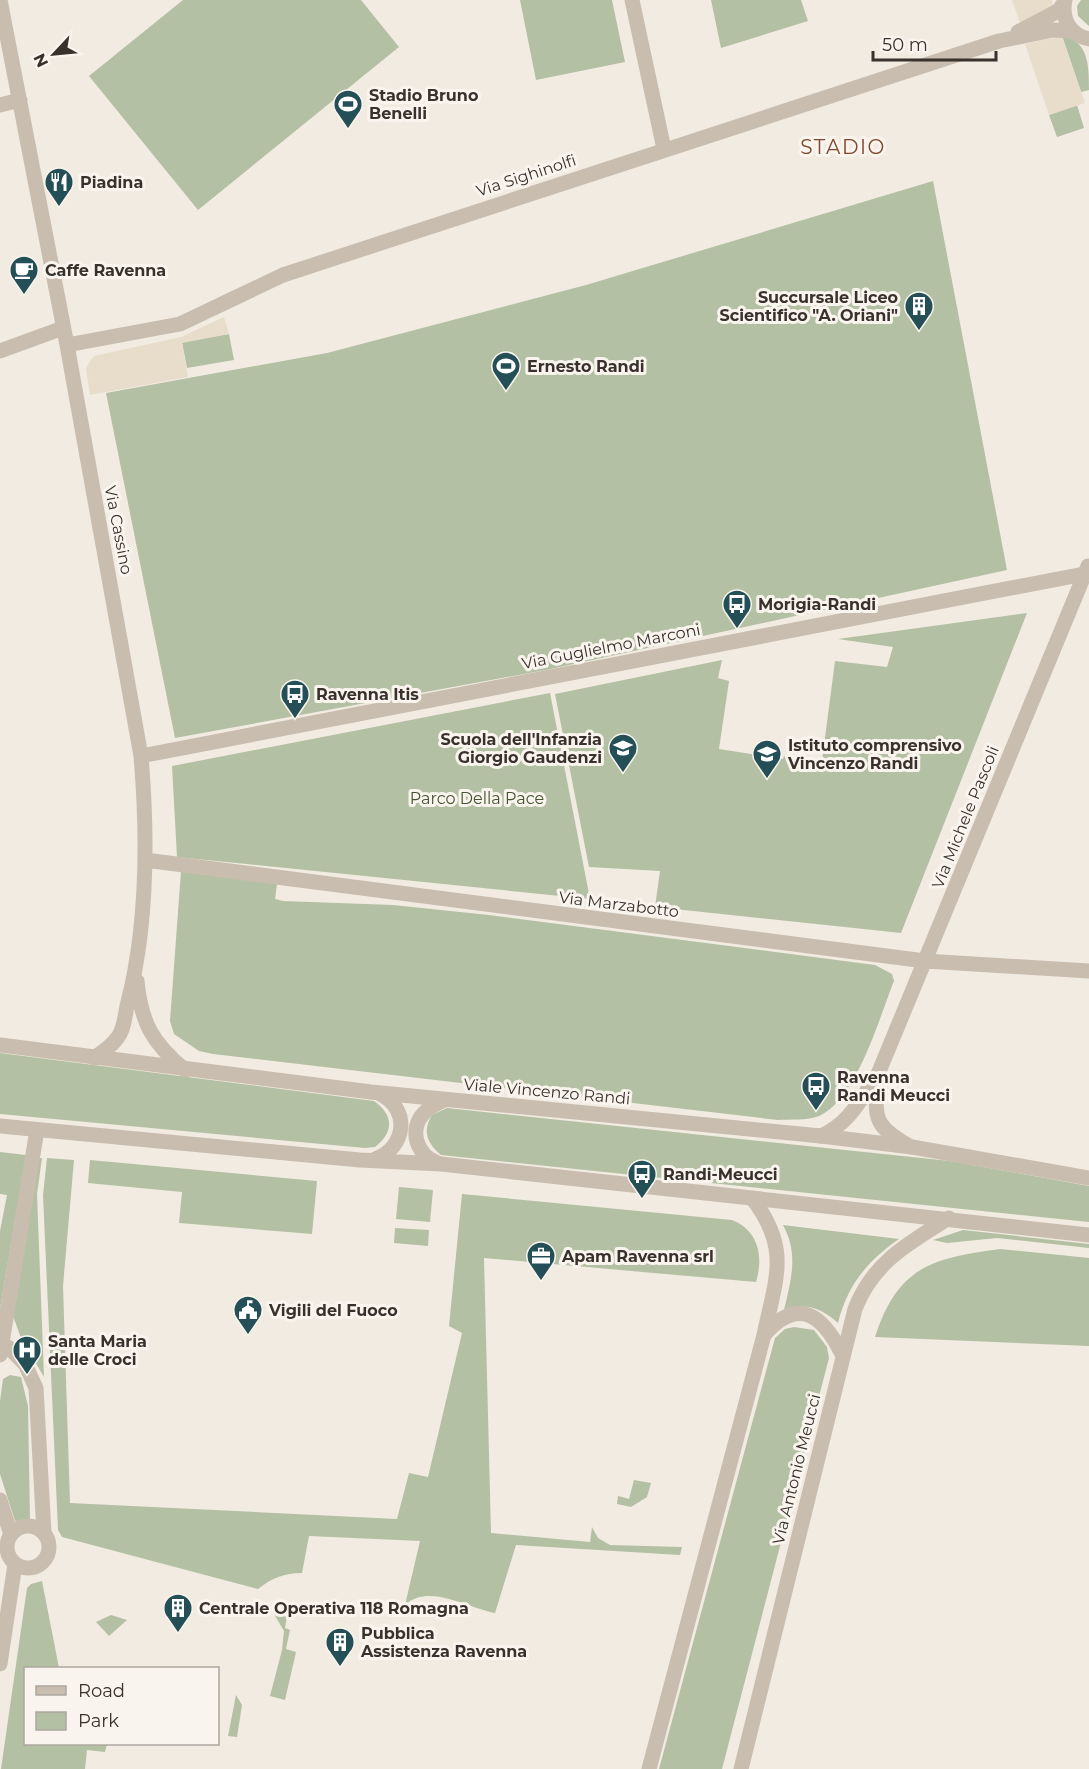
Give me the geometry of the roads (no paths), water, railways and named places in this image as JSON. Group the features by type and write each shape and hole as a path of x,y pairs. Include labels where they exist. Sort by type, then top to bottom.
{"street":[{"name":"Via Cassino","path":"0,0 67,345 141,756 146,812 137,969 120,1035 109,1048 94,1058"},
{"path":"632,0 663,149"},
{"path":"1065,2 1065,18 1084,38"},
{"name":"Via Sighinolfi","path":"999,41 1058,11 1065,2"},
{"name":"Via Sighinolfi","path":"67,345 180,324 283,275 999,41 1053,30 1084,38"},
{"path":"0,105 20,100"},
{"path":"0,351 63,328"},
{"name":"Via Guglielmo Marconi","path":"141,756 1088,570"},
{"name":"Via Michele Pascoli","path":"821,1136 837,1129 851,1115 878,1074 1088,570"},
{"name":"Via Marzabotto","path":"145,860 925,961 1089,971"},
{"path":"137,969 139,1003 146,1025 157,1044 184,1070"},
{"name":"Viale Vincenzo Randi","path":"0,1045 371,1092 912,1147 1089,1178"},
{"name":"Via Michele Pascoli","path":"878,1074 876,1108 879,1123 888,1134 912,1147"},
{"path":"364,1160 385,1155 393,1149 402,1130 401,1119 390,1100 371,1092"},
{"path":"441,1164 424,1155 416,1138 416,1129 424,1112 444,1100"},
{"path":"0,1126 364,1160 441,1164 1089,1235"},
{"path":"1,1350 37,1130"},
{"path":"649,1769 764,1335 779,1262 775,1236 752,1198"},
{"name":"Via Antonio Meucci","path":"741,1769 842,1354 863,1288 894,1254 949,1218"},
{"path":"764,1335 780,1319 792,1314 805,1314 827,1327 842,1354"},
{"path":"0,1500 11,1535 8,1554 15,1564 27,1568 43,1562 49,1544 44,1533 36,1388 25,1364 8,1347 1,1350"},
{"path":"11,1535 27,1526 44,1533"},
{"path":"0,1664 15,1564"}],"place":[{"name":"Stadio Bruno Benelli","path":"348,130"},
{"name":"Piadina","path":"59,208"},
{"name":"Caffe Ravenna","path":"24,296"},
{"name":"Succursale Liceo Scientifico \"A. Oriani\"","path":"919,332"},
{"name":"Ernesto Randi","path":"506,392"},
{"name":"Morigia-Randi","path":"737,630"},
{"name":"Ravenna Itis","path":"295,720"},
{"name":"Scuola dell'Infanzia Giorgio Gaudenzi","path":"623,774"},
{"name":"Istituto comprensivo Vincenzo Randi","path":"767,780"},
{"name":"Ravenna Randi Meucci","path":"816,1112"},
{"name":"Randi-Meucci","path":"642,1200"},
{"name":"Apam Ravenna srl","path":"541,1282"},
{"name":"Vigili del Fuoco","path":"248,1336"},
{"name":"Santa Maria delle Croci","path":"27,1376"},
{"name":"Centrale Operativa 118 Romagna","path":"178,1634"},
{"name":"Pubblica Assistenza Ravenna","path":"340,1668"}],"district":[{"name":"STADIO","path":"843,147"}],"park label":[{"name":"Parco Della Pace","path":"477,798"}]}
